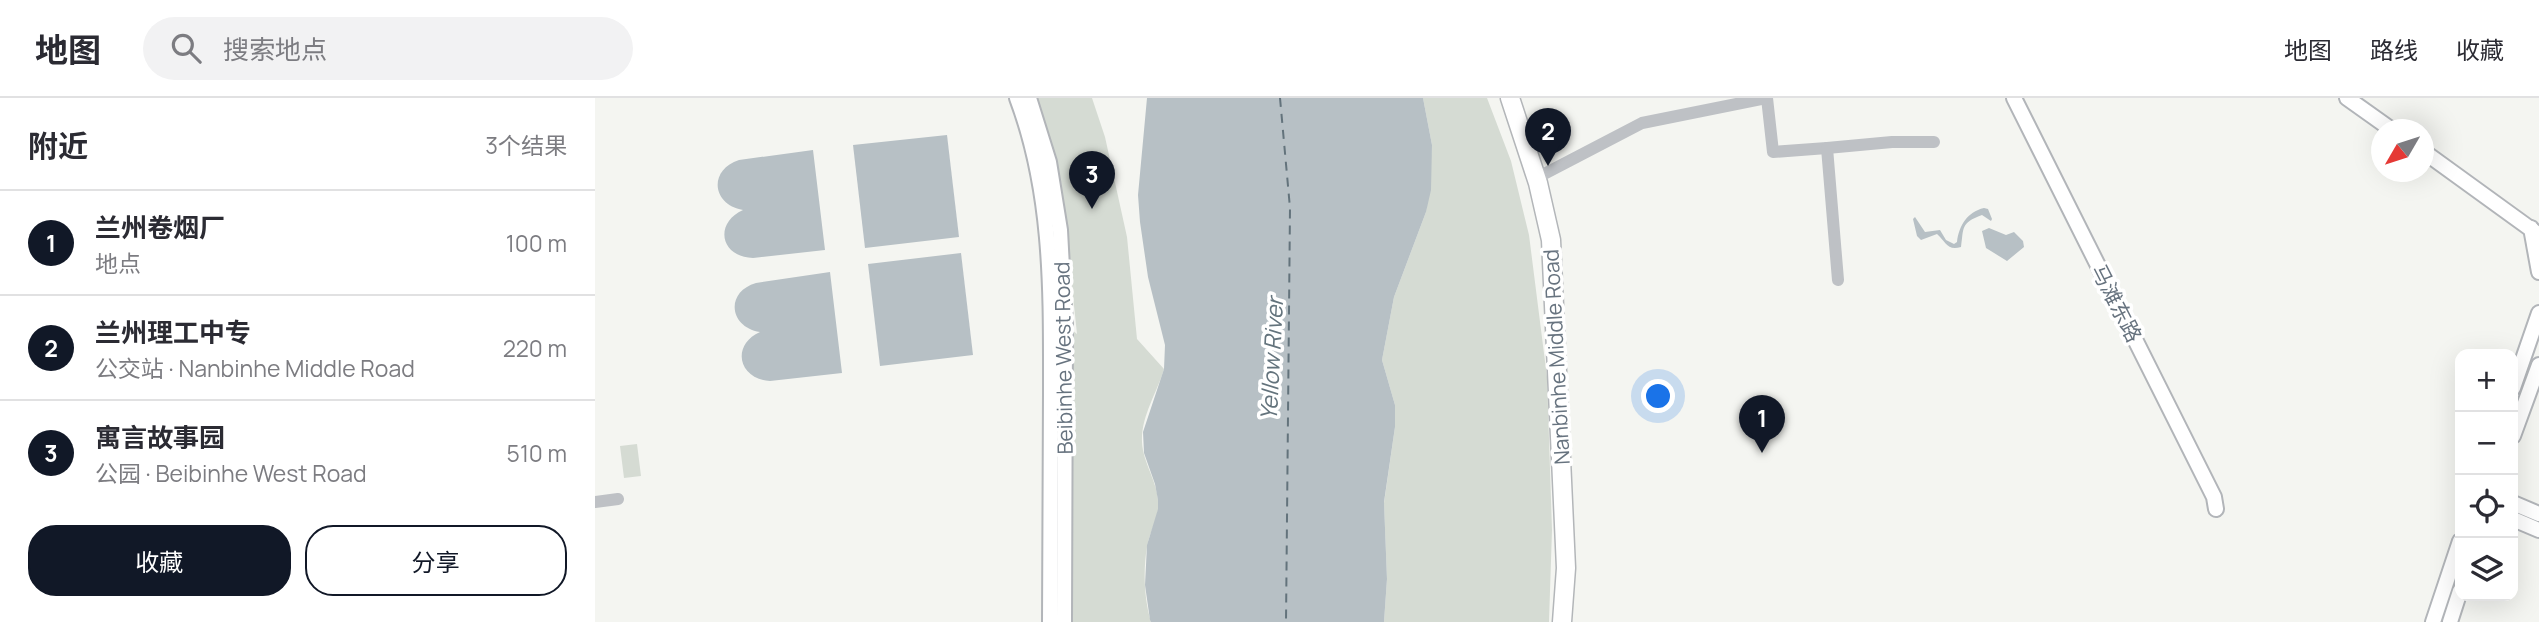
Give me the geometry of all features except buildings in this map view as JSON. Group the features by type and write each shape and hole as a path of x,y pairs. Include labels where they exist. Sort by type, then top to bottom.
{"highway":[{"name":"Nanbinhe Middle Road","path":"1510,98 1538,183 1551,240 1566,568 1562,622"},
{"name":"Nanbinhe Middle Road","path":"1521,98 1546,173 1561,238 1576,568 1573,622"}],"main road":[{"name":"Beibinhe West Road","path":"1017,98 1025,119 1044,207 1052,279 1050,622"},
{"name":"Beibinhe West Road","path":"1029,98 1049,162 1060,230 1065,324 1064,622"},
{"name":"马滩东路","path":"2014,98 2214,497 2216,509"},
{"path":"2347,98 2377,119"},
{"path":"2434,158 2536,231 2539,272"},
{"path":"2518,374 2539,313"},
{"path":"2518,422 2539,365"},
{"path":"2518,505 2539,514"},
{"path":"2518,521 2539,530"},
{"path":"2433,622 2455,556"},
{"path":"2450,622 2457,601"}],"street":[{"path":"1546,173 1642,123 1766,98 1773,152 1892,142 1934,142"},
{"path":"1827,148 1838,280"},
{"path":"595,502 618,499"}],"shaded area":[{"path":"1034,98 1092,98 1105,137 1127,237 1137,339 1164,369 1142,432 1143,451 1158,501 1145,565 1151,622 1064,622 1065,324 1077,334 1061,182"},
{"path":"1423,98 1487,98 1511,161 1529,235 1547,377 1552,530 1549,622 1384,622 1387,579 1384,503 1395,427 1395,405 1382,360 1394,297 1426,212 1432,145"},
{"path":"637,444 641,476 624,478 620,446"}],"water":[{"name":"Yellow River","path":"1147,98 1423,98 1432,145 1431,190 1426,212 1394,297 1382,360 1395,405 1395,427 1384,502 1387,579 1384,622 1150,620 1145,585 1147,545 1158,509 1158,500 1144,453 1143,432 1164,369 1165,345 1148,277 1138,195"},
{"path":"947,135 959,237 865,248 853,145"},
{"path":"813,150 825,250 753,258 733,252 728,246 725,231 734,216 743,210 733,207 720,195 718,179 722,171 739,160"},
{"path":"1984,208 1988,209 1991,221 1982,215 1966,224 1961,247 1950,247 1937,234 1921,240 1917,236 1913,219 1915,217 1925,232 1940,230 1946,240 1954,244 1965,220"},
{"path":"1989,228 2006,235 2014,232 2023,241 2024,247 2007,261 1986,248 1982,231"},
{"path":"961,253 973,355 880,366 868,264"},
{"path":"830,272 842,373 770,381 751,374 742,361 742,353 751,338 760,332 742,324 737,317 735,301 739,294 756,283"}],"ferry route":[{"path":"1280,98 1290,208 1286,622"}],"place":[{"name":"兰州理工中专","path":"1548,166"},
{"name":"寓言故事园","path":"1092,209"},
{"name":"兰州卷烟厂","path":"1762,453"}]}
